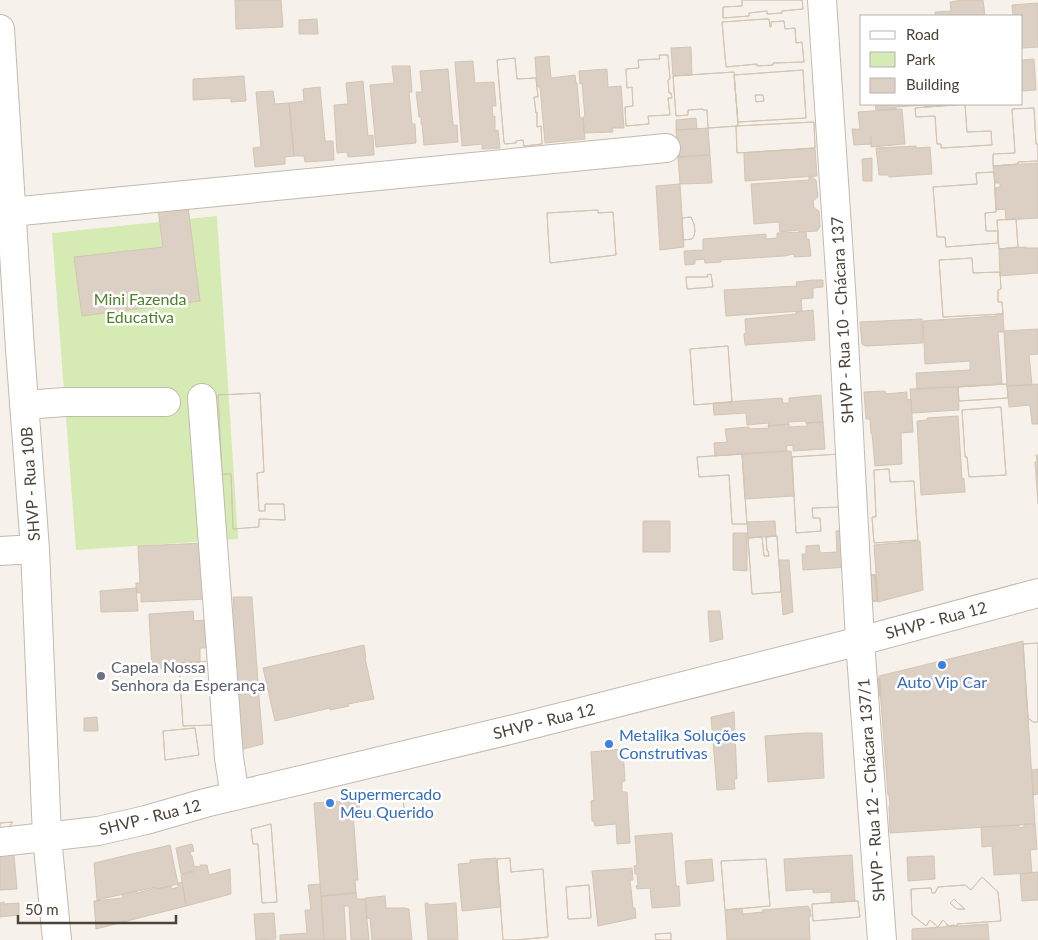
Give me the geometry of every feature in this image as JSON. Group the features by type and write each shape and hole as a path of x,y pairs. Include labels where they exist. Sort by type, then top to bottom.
{"street":[{"name":"SHVP - Rua 10 - Chácara 137","path":"822,0 842,303 860,641"},
{"name":"SHVP - Rua 10B","path":"0,29 11,212 10,349 24,405 35,549 47,837 57,940"},
{"path":"11,212 666,148"},
{"path":"202,398 229,758 235,796"},
{"path":"24,405 65,402 166,402"},
{"path":"0,551 35,549"},
{"name":"SHVP - Rua 12","path":"0,842 98,831 146,820 235,796 524,726 860,641 1038,593"},
{"name":"SHVP - Rua 12 - Chácara 137/1","path":"860,641 882,940"}],"green space":[{"name":"Mini Fazenda Educativa","path":"217,216 238,539 76,550 52,233"}],"building":[{"path":"235,0 281,0 283,27 236,29"},
{"path":"742,0 802,0 803,9 782,11 782,13 767,14 767,11 749,13 749,16 723,18 723,7 742,6"},
{"path":"742,0 802,0 803,9 782,11 782,13 767,14 767,11 749,13 749,16 723,18 723,7 742,6"},
{"path":"983,0 985,15 935,15 935,12 951,11 950,2"},
{"path":"1038,3 1038,47 1023,48 1023,15 1013,15 1012,5"},
{"path":"317,19 318,34 299,34 299,20"},
{"path":"769,19 770,27 771,22 784,21 785,29 795,28 796,43 802,42 804,62 726,67 722,22"},
{"path":"769,19 770,27 771,22 784,21 785,29 795,28 796,43 802,42 804,62 726,67 722,22"},
{"path":"691,47 692,75 673,76 671,48"},
{"path":"659,55 668,55 669,93 671,93 672,98 668,98 670,115 648,116 649,124 626,126 625,107 633,106 632,87 627,88 626,69 639,68 638,60 660,59"},
{"path":"659,55 668,55 669,93 671,93 672,98 668,98 670,115 648,116 649,124 626,126 625,107 633,106 632,87 627,88 626,69 639,68 638,60 660,59"},
{"path":"549,56 551,78 575,75 580,118 583,118 585,139 545,143 540,87 537,87 535,57"},
{"path":"515,58 517,79 536,78 538,97 534,97 537,127 541,126 542,144 524,146 523,140 516,141 516,143 505,144 504,142 497,60"},
{"path":"515,58 517,79 536,78 538,97 534,97 537,127 541,126 542,144 524,146 523,140 516,141 516,143 505,144 504,142 497,60"},
{"path":"1034,59 1036,90 1023,91 1023,60"},
{"path":"473,61 475,83 494,82 496,106 492,106 493,117 495,116 495,131 498,130 500,148 482,149 482,144 462,146 455,62"},
{"path":"392,66 410,66 412,92 409,92 412,124 415,124 416,143 376,147 370,85 394,83"},
{"path":"448,69 453,125 457,125 458,142 424,145 416,92 422,92 420,71"},
{"path":"607,69 608,87 621,86 624,128 612,128 613,132 584,133 583,117 585,117 579,71"},
{"path":"803,70 806,118 738,122 734,75","holes":["755,95 763,95 764,101 756,102"]},
{"path":"803,70 806,118 738,122 734,75","holes":["755,95 763,95 764,101 756,102"]},
{"path":"734,72 738,126 708,128 707,110 703,109 688,110 688,115 676,116 673,76"},
{"path":"734,72 738,126 708,128 707,110 703,109 688,110 688,115 676,116 673,76"},
{"path":"244,76 246,101 231,102 231,98 193,100 193,79"},
{"path":"363,81 368,136 373,135 374,155 348,157 347,152 337,153 334,105 348,104 346,83"},
{"path":"320,87 325,141 333,141 334,160 305,162 304,156 294,156 289,103 304,101 303,89"},
{"path":"273,91 275,104 289,103 294,156 285,157 285,164 255,167 253,148 261,147 256,92"},
{"path":"875,105 925,105 896,107 896,109 876,110"},
{"path":"925,105 958,105 925,107"},
{"path":"965,105 967,132 991,131 992,145 941,148 941,144 937,144 935,116 916,117 915,108"},
{"path":"965,105 967,132 991,131 992,145 941,148 941,144 937,144 935,116 916,117 915,108"},
{"path":"1034,108 1038,161 993,166 993,154 1015,153 1012,109"},
{"path":"1034,108 1038,161 993,166 993,154 1015,153 1012,109"},
{"path":"902,109 905,144 871,147 871,144 854,145 852,129 860,129 858,112"},
{"path":"696,118 697,129 676,130 676,120"},
{"path":"814,122 815,148 737,153 736,126"},
{"path":"814,122 815,148 737,153 736,126"},
{"path":"708,128 710,155 678,157 676,130"},
{"path":"916,146 916,148 930,147 932,174 889,177 888,175 879,175 876,148"},
{"path":"815,148 817,176 745,181 744,153"},
{"path":"710,155 712,183 680,184 678,157"},
{"path":"872,158 872,181 863,181 862,159"},
{"path":"1038,163 1038,218 1006,220 1005,209 996,210 995,188 1000,187 1000,183 995,183 993,166"},
{"path":"994,172 996,212 985,213 986,231 998,231 998,243 946,247 945,237 937,237 933,187 977,184 976,173"},
{"path":"994,172 996,212 985,213 986,231 998,231 998,243 946,247 945,237 937,237 933,187 977,184 976,173"},
{"path":"809,177 816,180 818,197 813,201 814,208 819,211 820,227 817,231 780,232 779,222 754,224 751,184 809,180"},
{"path":"680,184 684,247 660,250 656,186"},
{"path":"188,207 200,301 82,316 74,257 163,247 158,209"},
{"path":"598,210 598,213 613,212 616,255 550,263 547,213"},
{"path":"598,210 598,213 613,212 616,255 550,263 547,213"},
{"path":"691,217 694,224 694,236 692,239 683,240 682,218"},
{"path":"691,217 694,224 694,236 692,239 683,240 682,218"},
{"path":"1016,219 1018,247 999,249 997,220"},
{"path":"1016,219 1018,247 999,249 997,220"},
{"path":"806,232 807,240 809,239 811,256 794,257 794,254 705,263 704,259 695,260 695,264 685,265 684,251 703,250 703,239 766,234 766,239 777,238 777,233"},
{"path":"1038,248 1038,273 1000,276 999,249"},
{"path":"972,258 973,273 1000,272 1001,289 998,290 998,302 1002,302 1003,314 943,317 939,260"},
{"path":"972,258 973,273 1000,272 1001,289 998,290 998,302 1002,302 1003,314 943,317 939,260"},
{"path":"711,274 713,287 687,289 686,277 708,277 707,275"},
{"path":"711,274 713,287 687,289 686,277 708,277 707,275"},
{"path":"823,280 823,287 813,288 813,298 801,299 802,311 726,316 724,290 797,286 796,282"},
{"path":"813,310 815,340 745,345 745,319 796,314 796,312"},
{"path":"996,314 1003,314 1004,332 998,332 1002,384 917,389 916,373 970,370 970,361 925,364 923,321 996,316"},
{"path":"922,319 923,343 866,346 862,344 860,322"},
{"path":"1038,329 1038,354 1029,355 1032,385 1007,386 1004,331"},
{"path":"728,346 732,402 694,405 690,349"},
{"path":"728,346 732,402 694,405 690,349"},
{"path":"1007,384 1008,398 959,401 958,387"},
{"path":"1007,384 1008,398 959,401 958,387"},
{"path":"1038,384 1038,424 1032,424 1030,405 1009,407 1007,386"},
{"path":"958,387 959,410 912,413 910,389"},
{"path":"885,391 886,394 907,392 907,400 911,399 913,432 901,433 902,464 875,466 870,419 866,419 864,392"},
{"path":"260,393 264,472 257,473 259,511 265,511 265,504 284,504 285,520 259,519 259,527 233,529 231,474 222,474 218,395"},
{"path":"260,393 264,472 257,473 259,511 265,511 265,504 284,504 285,520 259,519 259,527 233,529 231,474 222,474 218,395"},
{"path":"821,395 823,422 788,422 789,424 768,426 769,423 747,425 746,413 714,415 713,403 782,398 783,403 789,403 789,398"},
{"path":"1001,407 1006,475 969,477 967,457 965,457 962,410"},
{"path":"1001,407 1006,475 969,477 967,457 965,457 962,410"},
{"path":"958,416 962,479 964,478 965,492 921,495 917,421 927,420 927,418"},
{"path":"823,422 825,449 793,451 793,445 786,446 787,451 715,456 714,443 727,442 725,429 769,428 768,426 789,424 789,427 807,426 806,423"},
{"path":"791,451 794,496 745,499 742,454"},
{"path":"742,454 747,524 732,524 729,475 699,477 697,457"},
{"path":"742,454 747,524 732,524 729,475 699,477 697,457"},
{"path":"840,454 843,507 812,508 813,518 820,518 821,531 796,533 792,457"},
{"path":"840,454 843,507 812,508 813,518 820,518 821,531 796,533 792,457"},
{"path":"1036,455 1038,455 1038,504 1035,462 1037,462"},
{"path":"889,469 890,482 914,481 918,540 874,543 872,517 876,517 874,470"},
{"path":"889,469 890,482 914,481 918,540 874,543 872,517 876,517 874,470"},
{"path":"643,521 670,521 670,552 643,552"},
{"path":"775,521 776,536 748,538 747,522"},
{"path":"848,530 850,567 803,570 802,554 806,554 806,546 819,545 820,553 837,552 836,531"},
{"path":"733,533 747,533 747,571 733,570"},
{"path":"777,536 781,592 752,594 748,538 762,537 764,556 769,556 766,537"},
{"path":"777,536 781,592 752,594 748,538 762,537 764,556 769,556 766,537"},
{"path":"920,541 923,590 878,602 874,545"},
{"path":"205,543 208,599 141,602 141,593 137,593 136,588 136,583 140,583 138,546"},
{"path":"779,560 789,560 793,612 783,615"},
{"path":"870,575 876,575 878,601 871,601"},
{"path":"870,575 875,575 877,601 871,601"},
{"path":"870,575 875,575 877,601 871,601"},
{"path":"136,588 138,611 101,612 100,591"},
{"path":"233,597 252,597 263,744 216,756 209,610 234,609"},
{"path":"193,611 194,621 206,620 207,648 200,648 200,662 179,663 179,668 152,669 149,614"},
{"path":"708,611 720,611 723,639 710,642"},
{"path":"1023,641 1035,824 890,833 890,806 879,676"},
{"path":"1038,643 1038,722 1033,722 1028,718 1023,644"},
{"path":"1038,643 1038,722 1033,722 1028,718 1023,644"},
{"path":"364,645 374,699 275,721 263,668"},
{"path":"211,661 214,725 183,726 179,663"},
{"path":"211,661 214,725 183,726 179,663"},
{"path":"879,679 880,695 874,695 870,680"},
{"path":"879,679 880,695 874,695 870,680"},
{"path":"880,679 881,696 874,696 857,681"},
{"path":"734,712 737,779 734,779 735,789 717,790 711,717"},
{"path":"97,717 98,731 84,731 84,718"},
{"path":"195,728 199,755 165,760 163,731"},
{"path":"195,728 199,755 165,760 163,731"},
{"path":"822,733 824,778 768,782 765,736"},
{"path":"623,749 625,781 622,782 622,792 627,792 630,843 617,844 616,824 595,826 594,821 592,821 591,801 594,800 591,752"},
{"path":"1038,769 1038,794 1033,795 1032,770"},
{"path":"403,792 404,810 360,820 359,802"},
{"path":"403,792 404,810 360,820 359,802"},
{"path":"359,800 359,812 353,812 358,880 355,880 356,893 321,896 314,803"},
{"path":"13,822 9,827 11,842 0,843 0,823"},
{"path":"13,822 9,827 11,842 0,843 0,823"},
{"path":"271,824 277,902 262,903 258,844 253,844 251,829"},
{"path":"271,824 277,902 262,903 258,844 253,844 251,829"},
{"path":"1024,824 1035,824 1037,849 1030,850 1032,873 994,875 992,846 982,847 981,827 1019,825 1019,828 1024,827"},
{"path":"672,833 676,886 679,886 680,906 652,908 650,888 637,889 636,886 638,885 634,866 637,865 635,836"},
{"path":"192,844 194,851 190,852 194,866 207,865 209,875 230,869 231,894 186,906 181,875 194,871 181,874 176,848"},
{"path":"170,845 178,884 97,900 94,863"},
{"path":"14,855 17,889 0,890 0,856"},
{"path":"852,855 855,901 831,903 831,892 813,893 813,889 786,891 784,859"},
{"path":"934,856 935,879 908,881 907,857"},
{"path":"496,858 501,907 462,911 458,864 470,863 470,860"},
{"path":"510,858 511,872 543,869 548,937 503,940 497,859"},
{"path":"510,858 511,872 543,869 548,937 503,940 497,859"},
{"path":"712,859 714,881 687,884 685,861"},
{"path":"766,859 770,906 725,910 721,861"},
{"path":"766,859 770,906 725,910 721,861"},
{"path":"632,868 633,880 630,880 636,918 598,926 592,871"},
{"path":"1038,872 1038,900 1022,901 1020,874"},
{"path":"982,877 998,892 1001,921 947,926 943,920 938,927 930,920 926,926 912,915 911,889 931,888 932,893 935,893 938,887 965,885 971,890","holes":["954,899 965,909 957,909 950,903"]},
{"path":"982,877 998,892 1001,921 947,926 943,920 938,927 930,920 926,926 912,915 911,889 931,888 932,893 935,893 938,887 965,885 971,890","holes":["954,899 965,909 957,909 950,903"]},
{"path":"182,882 186,906 96,929 94,901 123,898 122,894 136,891 137,893 171,886 172,889 178,887 178,883"},
{"path":"320,884 324,940 280,940 280,935 307,933 305,910 311,910 308,885"},
{"path":"589,885 591,918 568,919 566,887"},
{"path":"589,885 591,918 568,919 566,887"},
{"path":"356,893 357,899 365,899 369,940 351,940 349,906 344,906 346,940 324,940 321,896"},
{"path":"385,896 386,908 409,909 412,940 372,940 370,918 367,919 365,898"},
{"path":"858,901 860,917 813,921 812,904"},
{"path":"858,901 860,917 813,921 812,904"},
{"path":"4,902 4,904 19,903 19,915 0,917 0,903"},
{"path":"425,903 428,903 428,905 456,903 458,940 428,940"},
{"path":"808,906 811,916 809,918 810,940 727,940 725,910 742,908 743,914 763,912 762,910"},
{"path":"274,913 276,939 256,940 254,914"},
{"path":"988,924 989,940 912,940 912,929"},
{"path":"671,933 671,940 656,940 655,934"},
{"path":"671,933 671,940 656,940 655,934"}],"place":[{"name":"Auto Vip Car","path":"942,665"},
{"name":"Capela Nossa Senhora da Esperança","path":"101,676"},
{"name":"Metalika Soluções Construtivas","path":"609,744"},
{"name":"Supermercado Meu Querido","path":"330,803"}]}
